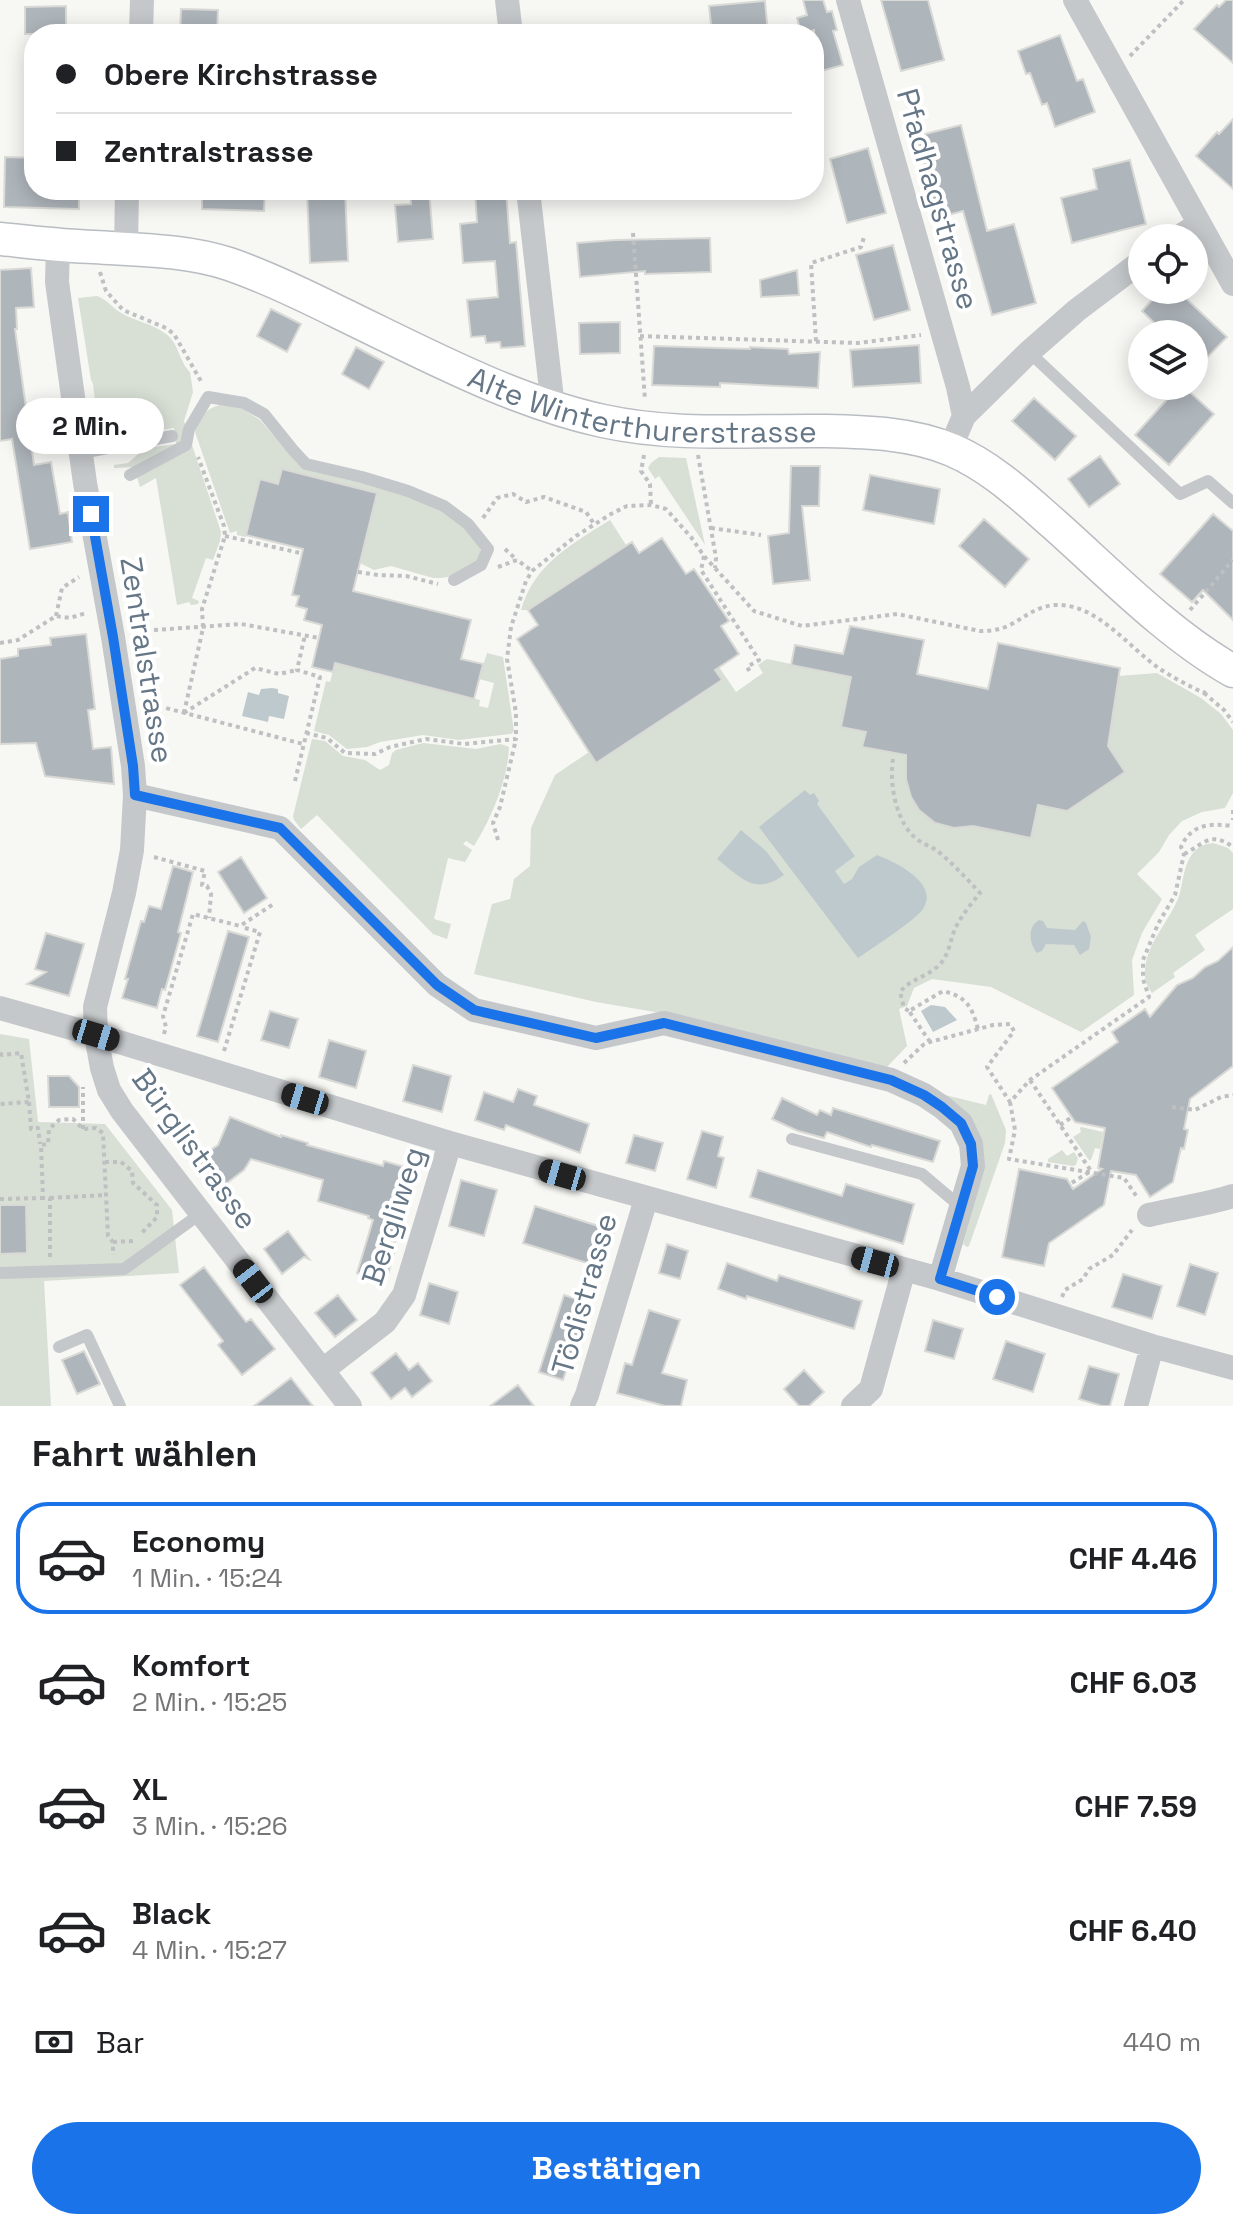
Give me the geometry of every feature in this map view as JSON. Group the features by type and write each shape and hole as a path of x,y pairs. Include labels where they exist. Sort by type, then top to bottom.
{"main road":[{"name":"Alte Winterthurerstrasse","path":"0,239 180,254 225,263 293,290 452,367 553,407 600,420 647,430 693,433 779,431 884,434 917,439 950,449 977,463 1015,490 1222,677"}],"street":[{"path":"141,24 142,0"},
{"path":"507,0 510,24"},
{"name":"Pfadhagstrasse","path":"848,0 964,416"},
{"path":"1075,0 1197,224"},
{"path":"126,249 127,200"},
{"path":"529,200 553,407"},
{"path":"1208,242 1233,284"},
{"name":"Zentralstrasse","path":"58,245 57,282 135,795 132,850 95,1007 96,1035"},
{"path":"950,449 964,416 1029,352 1128,272"},
{"path":"135,795 280,828 437,985 474,1010 596,1038 664,1023 891,1080 924,1095 961,1123 971,1144 973,1166 940,1279"},
{"path":"0,1008 450,1143 940,1279 1152,1346 1233,1368"},
{"name":"Bürglistrasse","path":"96,1035 109,1090 122,1111 349,1406"},
{"name":"Bergliweg","path":"323,1370 385,1322 404,1295 450,1143"},
{"path":"1149,1215 1233,1196"},
{"name":"Tödistrasse","path":"582,1406 646,1199"},
{"path":"853,1406 880,1398 904,1269"},
{"path":"1136,1406 1152,1346"}],"lane":[{"path":"1029,352 1180,494 1208,481 1233,503"},
{"path":"130,475 186,445 189,429 208,397 244,403 264,414 306,464 408,491 444,506 468,524 488,549 481,565 454,580"},
{"path":"81,453 172,436"},
{"path":"792,1139 922,1174 961,1207"},
{"path":"0,1273 124,1269 200,1214"},
{"path":"59,1347 87,1335 120,1406"}],"path":[{"path":"1123,63 1184,0"},
{"path":"633,233 645,407"},
{"path":"816,342 811,263 861,247 864,237"},
{"path":"99,269 106,291 123,310 174,334 200,383 189,429 225,536 202,609 203,628 184,713"},
{"path":"640,336 858,343 942,332"},
{"path":"200,383 212,385"},
{"path":"697,449 716,558 715,568"},
{"path":"642,462 641,471 650,484 651,505"},
{"path":"480,524 497,498 513,494 526,502 544,497 586,512 595,525"},
{"path":"498,840 493,823 500,807 516,739 516,713 507,659 511,627 526,581 532,571 627,506 651,505 666,509 754,611 802,626 897,614 980,631 1008,626 1032,610 1052,605 1074,606 1096,618 1158,668 1204,693 1233,722"},
{"path":"711,528 761,535"},
{"path":"225,536 300,553"},
{"path":"498,542 517,560"},
{"path":"704,556 701,570 759,660 747,667 750,672"},
{"path":"1184,617 1233,560"},
{"path":"56,616 62,588 89,571"},
{"path":"0,643 18,640 56,616 70,618 96,610"},
{"path":"154,630 241,624 319,638"},
{"path":"297,670 305,635"},
{"path":"184,713 255,668 279,674 297,670 320,677 295,781"},
{"path":"1204,693 1222,677"},
{"path":"142,702 303,744"},
{"path":"306,733 327,738 345,753 375,754 390,747 426,739 464,744 516,739"},
{"path":"893,759 890,775 893,795 908,828 918,840 939,852 980,893 956,927 946,957 939,966 900,992 904,1008 930,1042"},
{"path":"1010,1102 1030,1080 1149,997 1143,979 1143,960 1158,924 1175,895 1185,837 1196,828 1208,824 1233,823 1233,810"},
{"path":"1184,854 1198,843 1209,840 1221,840 1233,847"},
{"path":"146,854 205,871 202,885 207,886 211,894 209,918"},
{"path":"240,926 275,903"},
{"path":"162,1040 166,1027 163,1016 193,914 240,926 260,932 222,1057"},
{"path":"909,1011 943,991 957,994 967,1003 978,1029"},
{"path":"891,1080 923,1045 978,1029 1010,1024 1014,1031 987,1067 1010,1102 1015,1130 1009,1159 1124,1178 1149,1215 1134,1228 1113,1255 1089,1269 1083,1279 1065,1290 1059,1302"},
{"path":"0,1053 21,1053 31,1129 38,1128 41,1145 43,1198"},
{"path":"1030,1080 1091,1171"},
{"path":"83,1087 83,1129"},
{"path":"1172,1107 1190,1111 1233,1095"},
{"path":"0,1104 29,1102"},
{"path":"1060,1125 1072,1117"},
{"path":"41,1145 48,1144 49,1129 59,1120 73,1119 83,1129 96,1128 103,1133 108,1236 113,1242 113,1269"},
{"path":"105,1162 121,1162 132,1171 133,1183 157,1205 157,1217 135,1240 113,1242"},
{"path":"1070,1184 1091,1171"},
{"path":"0,1199 106,1195"},
{"path":"50,1198 51,1271"}],"shaded area":[{"path":"97,296 118,311 166,334 174,342 190,372 193,392 184,421 221,532 213,560 206,558 192,598 199,601 198,604 191,605 189,602 177,605 156,478 140,487 134,467 114,468 114,465 128,463 145,448 176,444 174,428 109,438 108,434 123,431 120,416 105,418 107,428 102,429 103,438 99,436 78,298"},
{"path":"220,405 243,409 260,420 297,463 429,502 468,530 479,544 481,551 477,561 453,576 442,578 391,566 374,570 360,563 377,493 282,469 278,484 260,479 246,537 237,535 237,531 230,533 195,432 203,414"},
{"path":"659,457 686,458 705,545 659,476 655,479 648,468"},
{"path":"610,520 626,545 528,610 521,610 535,580 545,568 569,547"},
{"path":"850,626 924,640 917,674 988,689 998,643 1120,668 1119,676 1157,673 1201,698 1221,714 1233,730 1233,793 1225,808 1202,812 1182,821 1159,852 1137,874 1162,899 1142,933 1132,960 1134,995 1081,1032 991,987 932,979 914,988 907,1006 899,1009 907,1046 886,1068 667,1014 596,1002 474,974 492,904 510,899 514,879 530,866 531,828 555,775 589,752 597,763 722,681 715,670 719,667 736,692 763,673 758,665 767,659 791,664 795,645 843,654"},
{"path":"487,653 503,657 514,731 511,734 459,740 423,735 347,749 329,735 314,731 326,681 330,682 335,663 480,700 479,706 488,708 494,683 479,679"},
{"path":"272,688 289,696 284,719 269,716 268,722 242,716 248,692 259,695 261,689"},
{"path":"312,739 325,741 343,756 365,760 380,770 389,765 396,750 423,743 476,749 501,744 509,747 502,785 492,811 474,846 466,841 463,844 472,850 465,862 448,858 434,919 451,924 447,939 433,934 317,815 301,829 294,820"},
{"path":"805,790 810,795 814,793 819,801 817,804 855,856 835,871 844,884 852,879 859,867 877,855 913,875 926,891 927,900 919,914 858,958 759,827"},
{"path":"741,830 766,851 784,875 774,881 756,884 741,878 717,859"},
{"path":"1213,843 1233,853 1233,909 1195,935 1205,950 1152,993 1145,973 1150,950 1179,896 1189,860 1198,848"},
{"path":"1039,920 1047,928 1075,930 1083,921 1091,937 1089,949 1080,955 1074,945 1046,944 1037,953 1030,935 1032,927"},
{"path":"931,1005 945,1007 957,1020 933,1032 921,1011"},
{"path":"0,1034 29,1039 38,1122 105,1124 172,1210 179,1273 44,1281 51,1406 0,1406"},
{"path":"991,1094 1006,1130 1005,1143 967,1247 963,1244 982,1174 945,1095 986,1105"},
{"path":"1081,1127 1103,1132 1100,1149 1095,1148 1091,1160 1073,1137 1081,1132"},
{"path":"1062,1150 1067,1156 1074,1152 1078,1158 1076,1165 1048,1162"}],"building":[{"path":"803,0 823,0 827,12 832,11 837,30 833,31 843,65 824,70 824,24 798,24 797,18 807,15"},
{"path":"881,0 928,0 944,60 901,71"},
{"path":"1226,0 1233,0 1233,63 1194,29"},
{"path":"765,1 767,24 711,24 709,6"},
{"path":"66,6 66,24 25,24 25,7"},
{"path":"181,9 218,10 217,24 180,24"},
{"path":"1060,35 1077,81 1083,79 1095,112 1055,127 1047,103 1042,105 1018,51"},
{"path":"1233,119 1233,189 1196,156"},
{"path":"961,125 987,231 1014,224 1036,303 992,315 963,211 937,218 917,136"},
{"path":"868,148 886,213 847,223 830,159"},
{"path":"5,157 24,158 24,200 79,200 79,209 4,207"},
{"path":"1130,160 1146,224 1128,224 1128,229 1072,243 1061,198 1097,189 1093,169"},
{"path":"202,200 265,200 264,211 202,209"},
{"path":"307,200 345,200 348,261 310,263"},
{"path":"411,200 430,200 433,239 398,242 395,205 411,204"},
{"path":"476,200 507,200 510,243 516,242 525,346 501,348 500,342 486,343 485,336 471,337 467,300 498,297 495,261 463,263 460,224 477,222"},
{"path":"710,238 711,272 645,274 645,271 580,277 577,243"},
{"path":"893,245 910,310 874,320 856,255"},
{"path":"31,268 34,307 16,308 15,329 34,465 51,462 60,514 68,512 72,542 30,549 12,439 0,441 0,270"},
{"path":"797,270 799,295 761,297 760,280"},
{"path":"1148,304 1192,304 1227,337 1208,357 1208,320 1151,320 1142,311"},
{"path":"271,309 301,324 287,352 257,336"},
{"path":"620,322 620,353 580,354 579,323"},
{"path":"919,345 921,383 853,387 850,350"},
{"path":"654,346 788,349 789,354 820,352 818,388 720,383 720,387 652,385"},
{"path":"356,347 384,362 369,389 342,374"},
{"path":"1034,398 1076,436 1055,460 1012,421"},
{"path":"1166,400 1198,400 1214,414 1169,465 1135,435"},
{"path":"1100,456 1120,484 1089,507 1068,479"},
{"path":"791,466 820,466 819,506 802,506 810,580 773,584 768,536 789,533"},
{"path":"282,469 377,493 353,591 471,620 461,659 483,664 474,699 335,663 333,672 312,667 322,625 304,620 307,609 296,606 299,596 292,595 303,549 246,535 260,479 278,484"},
{"path":"870,475 940,489 934,524 863,510"},
{"path":"1213,514 1233,531 1233,620 1203,590 1192,602 1160,574"},
{"path":"984,519 1029,559 1005,587 959,546"},
{"path":"662,538 686,574 694,569 729,621 721,626 739,654 715,670 722,680 596,763 517,639 538,625 528,610 632,542 639,553"},
{"path":"850,626 924,640 917,674 988,689 998,643 1120,668 1108,746 1125,772 1067,811 1038,805 1031,838 973,826 954,828 935,823 919,810 911,797 906,779 906,755 862,747 866,732 841,727 851,677 791,665 795,645 843,654"},
{"path":"86,634 95,709 88,710 93,749 111,747 114,784 45,776 36,743 0,744 0,659 18,656 18,649 51,645 50,638"},
{"path":"241,857 267,898 244,913 218,872"},
{"path":"173,866 193,872 178,932 181,933 157,1008 122,998 141,921 144,922 149,906 161,909"},
{"path":"228,931 249,937 218,1042 197,1036"},
{"path":"46,933 84,944 69,996 27,984 46,972 35,969"},
{"path":"1233,947 1233,1066 1190,1099 1184,1129 1188,1130 1173,1182 1150,1197 1136,1175 1111,1171 1104,1205 1049,1243 1044,1266 1002,1257 1019,1169 1067,1179 1073,1189 1102,1169 1098,1168 1105,1128 1075,1122 1052,1088 1118,1042 1112,1032 1145,1009 1150,1017 1177,985 1193,978"},
{"path":"270,1011 298,1019 289,1048 261,1040"},
{"path":"329,1040 366,1051 356,1088 319,1077"},
{"path":"413,1065 451,1076 442,1112 403,1101"},
{"path":"48,1076 69,1076 79,1087 79,1107 49,1107"},
{"path":"518,1089 537,1096 534,1105 589,1124 580,1153 506,1125 504,1130 475,1120 484,1092 513,1102"},
{"path":"782,1098 817,1115 820,1110 831,1115 833,1108 940,1141 933,1162 871,1147 827,1132 824,1138 798,1131 772,1119"},
{"path":"230,1117 307,1145 383,1166 384,1161 415,1170 386,1281 357,1273 373,1220 369,1216 318,1201 323,1180 251,1159 244,1170 219,1189 196,1160 218,1145"},
{"path":"702,1131 723,1137 718,1156 724,1158 716,1188 687,1179"},
{"path":"634,1135 663,1143 655,1171 626,1163"},
{"path":"758,1170 842,1196 846,1184 914,1204 903,1244 750,1197"},
{"path":"461,1180 497,1190 484,1236 449,1226"},
{"path":"0,1205 26,1205 27,1253 0,1254"},
{"path":"535,1206 614,1231 603,1268 523,1243"},
{"path":"288,1231 309,1259 304,1257 282,1274 264,1249"},
{"path":"667,1244 688,1251 680,1279 659,1273"},
{"path":"727,1263 777,1281 779,1275 862,1301 854,1329 718,1289"},
{"path":"1190,1264 1218,1273 1205,1315 1177,1306"},
{"path":"204,1267 246,1322 251,1319 275,1349 242,1375 218,1345 223,1341 180,1285"},
{"path":"1123,1274 1162,1286 1152,1319 1112,1307"},
{"path":"429,1283 458,1292 449,1324 420,1315"},
{"path":"338,1295 357,1320 335,1337 315,1313"},
{"path":"564,1295 589,1303 563,1380 539,1372"},
{"path":"649,1310 680,1320 662,1373 687,1380 681,1406 665,1406 617,1393 625,1363 632,1365"},
{"path":"933,1320 963,1329 954,1359 925,1351"},
{"path":"1006,1341 1045,1354 1033,1392 993,1379"},
{"path":"84,1351 100,1384 77,1394 62,1360"},
{"path":"396,1353 409,1370 418,1363 432,1381 412,1397 405,1388 391,1399 371,1373"},
{"path":"1089,1366 1119,1374 1110,1406 1079,1399"},
{"path":"804,1370 824,1392 809,1406 799,1406 784,1389"},
{"path":"291,1378 313,1406 254,1406"},
{"path":"518,1385 534,1406 490,1406"}],"route":[{"path":"91,514 113,637 135,795 280,828 437,985 474,1010 596,1038 664,1023 891,1080 924,1095 961,1123 971,1144 973,1166 940,1279 997,1297"}]}
